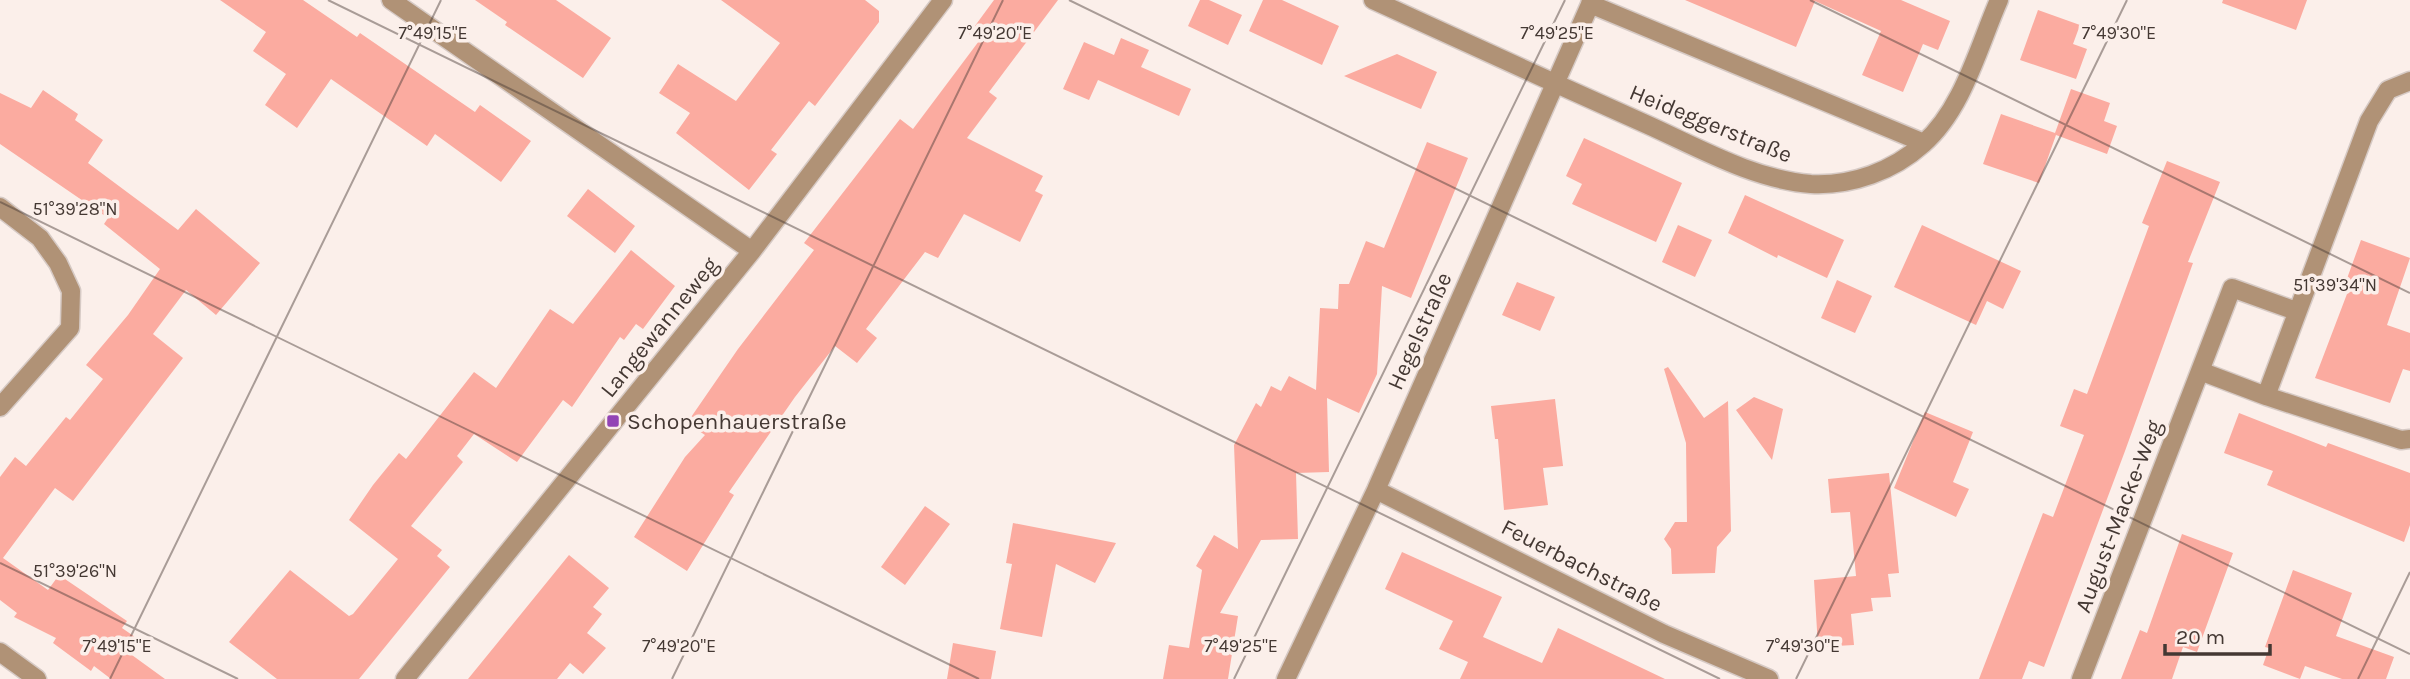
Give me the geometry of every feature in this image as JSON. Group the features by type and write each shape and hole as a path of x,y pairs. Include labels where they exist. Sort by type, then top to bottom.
{"street":[{"path":"391,0 752,251"},
{"name":"Langewanneweg","path":"405,679 752,251 943,0"},
{"name":"Heideggerstraße","path":"1373,0 1704,150 1785,181 1841,183 1869,176 1908,157 1924,143 1952,110 1998,0"},
{"path":"1591,2 1924,143"},
{"name":"Hegelstraße","path":"1286,679 1376,490 1553,83 1591,2"},
{"path":"2266,396 2373,113 2388,90 2410,81"},
{"path":"0,208 40,238 58,263 71,291 70,328 0,407"},
{"name":"August-Macke-Weg","path":"2081,679 2232,288 2296,311"},
{"path":"2200,371 2266,396 2401,440 2410,439"},
{"name":"Feuerbachstraße","path":"1376,490 1664,634 1769,679"},
{"path":"0,652 37,679"}],"building":[{"path":"220,0 303,0 357,37 360,33 475,112 480,105 531,141 501,182 435,134 427,146 331,79 297,128 265,105 286,74 253,51 266,32"},
{"path":"475,0 556,0 611,38 583,78 505,25 507,22"},
{"path":"721,0 865,0 879,11 879,22 815,106 809,101 771,150 777,154 749,190 676,133 690,113 659,93 678,64 736,101 780,43"},
{"path":"994,0 1058,0 989,92 997,98 967,138 1043,176 1035,191 1043,195 1020,242 964,214 938,258 925,252 866,329 877,338 857,363 835,346 795,397 729,492 734,495 687,571 634,537 685,457 705,435 687,423 738,349 814,250 804,243 900,119 913,129 979,41 969,34"},
{"path":"1200,0 1209,0 1242,15 1228,45 1188,26"},
{"path":"1263,0 1282,0 1339,26 1322,65 1249,31"},
{"path":"1685,0 1901,0 1950,21 1938,50 1923,44 1903,92 1862,75 1881,31 1815,1 1796,47"},
{"path":"2223,0 2307,0 2296,30 2222,3"},
{"path":"2038,10 2080,25 2073,44 2087,49 2076,79 2020,60"},
{"path":"1121,38 1149,50 1141,67 1191,89 1179,116 1098,80 1089,100 1063,89 1084,42 1114,55"},
{"path":"1397,54 1437,72 1421,109 1344,76"},
{"path":"2071,89 2110,103 2104,121 2117,126 2107,154 2056,135 2039,183 1983,164 2001,114 2055,133"},
{"path":"43,90 78,114 75,120 103,140 88,163 178,230 196,209 260,263 216,315 186,290 153,334 183,358 73,501 55,488 3,558 48,590 59,575 127,621 122,628 135,637 125,650 165,679 111,679 94,666 91,671 53,643 56,638 14,617 17,613 0,600 0,477 15,457 26,466 66,417 70,420 103,379 86,365 128,315 160,269 104,224 108,218 0,144 0,93 31,108"},
{"path":"1584,138 1682,183 1656,242 1572,204 1582,184 1566,176"},
{"path":"1427,142 1468,158 1411,298 1382,286 1377,374 1359,413 1327,398 1329,472 1296,473 1298,539 1261,540 1220,613 1238,616 1228,679 1163,679 1169,645 1189,648 1202,570 1196,566 1214,535 1238,549 1234,445 1256,403 1261,407 1271,386 1281,391 1289,376 1316,390 1320,308 1338,309 1339,284 1349,284 1366,241 1384,248"},
{"path":"2167,161 2220,182 2188,262 2193,263 2125,451 2044,667 2029,661 2022,679 1979,679 2043,513 2053,517 2084,435 2060,426 2074,389 2087,394 2149,226 2142,223"},
{"path":"588,189 635,226 615,253 567,216"},
{"path":"1745,195 1844,240 1827,278 1778,255 1777,258 1728,233"},
{"path":"1678,225 1712,240 1695,277 1662,262"},
{"path":"1922,225 2021,271 2003,309 1987,301 1976,325 1894,287"},
{"path":"2361,240 2410,258 2387,325 2410,333 2410,371 2403,369 2390,403 2315,378 2350,286 2345,284"},
{"path":"631,250 675,286 643,329 636,324 624,340 620,337 572,407 563,400 517,462 474,434 457,456 463,462 411,526 442,550 437,556 450,567 359,679 277,679 229,642 290,570 349,616 353,614 398,559 349,520 373,485 399,453 406,459 474,372 496,388 550,309 573,324"},
{"path":"1837,280 1872,296 1855,333 1821,318"},
{"path":"1517,282 1555,297 1540,331 1502,315"},
{"path":"1668,367 1704,418 1728,401 1731,531 1717,547 1715,573 1672,574 1671,549 1664,539 1675,522 1687,522 1686,443 1664,369"},
{"path":"1754,397 1783,409 1772,460 1736,410"},
{"path":"1555,399 1563,466 1543,468 1548,505 1504,510 1498,439 1495,439 1491,406"},
{"path":"1925,412 1973,432 1953,482 1969,489 1956,517 1894,488"},
{"path":"2239,413 2326,447 2328,443 2410,473 2410,525 2404,542 2267,485 2273,471 2224,453"},
{"path":"1889,473 1899,573 1888,574 1891,597 1871,598 1873,611 1851,614 1854,645 1818,647 1814,580 1856,576 1850,512 1831,513 1828,479"},
{"path":"925,506 950,524 905,585 881,567"},
{"path":"1013,523 1116,543 1095,583 1056,564 1042,637 1000,629 1012,564 1006,563"},
{"path":"2182,534 2233,553 2197,652 2183,647 2172,679 2121,679 2140,630 2147,633"},
{"path":"1402,552 1502,597 1483,637 1542,663 1558,628 1665,679 1460,679 1468,662 1439,649 1453,621 1385,589"},
{"path":"569,555 609,588 593,607 602,614 587,633 606,648 583,674 570,663 557,679 468,679"},
{"path":"2293,570 2352,593 2336,636 2394,657 2386,679 2342,679 2305,666 2300,679 2263,665 2269,648 2265,647"},
{"path":"953,643 996,651 991,679 947,679"}],"place":[{"name":"Schopenhauerstraße","path":"613,421"}]}
